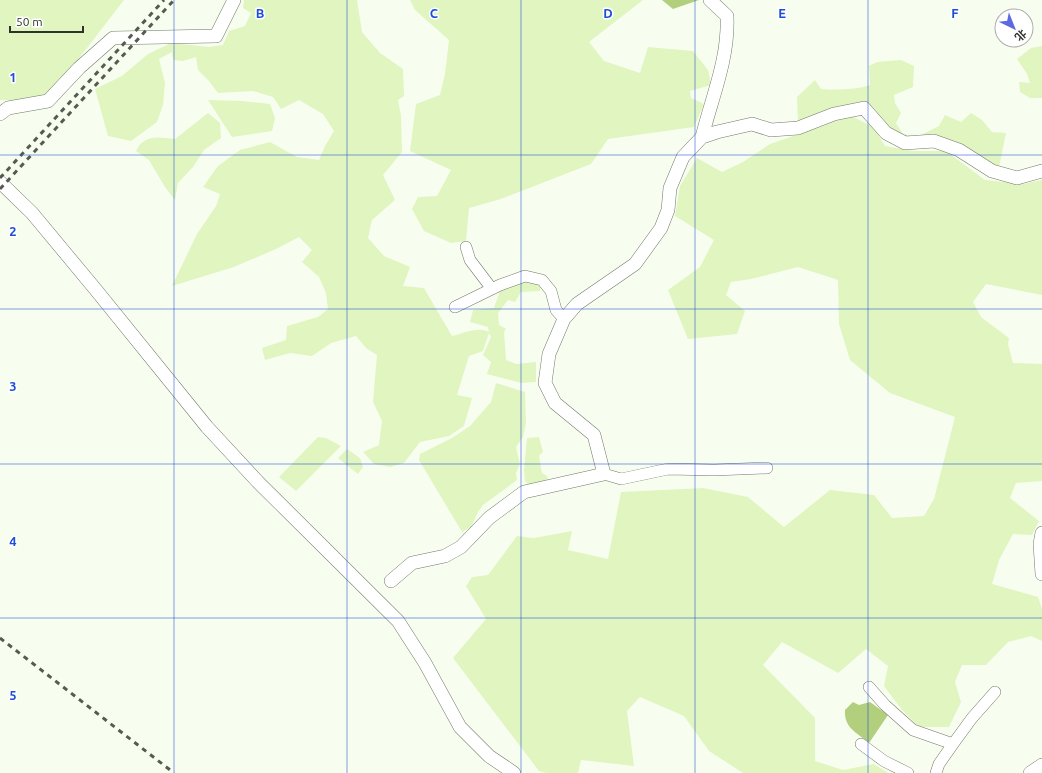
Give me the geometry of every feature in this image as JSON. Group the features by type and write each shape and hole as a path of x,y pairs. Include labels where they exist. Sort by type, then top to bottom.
{"street":[{"path":"0,114 8,108 48,100 79,68 112,38 216,36 234,0"},
{"path":"702,137 707,116 716,92 728,32 727,16 710,0"},
{"path":"604,474 594,435 555,403 545,383 550,354 564,319 577,304 636,264 661,228 668,210 670,188 683,157 702,137 752,124 771,130 798,128 834,114 864,108 886,133 904,144 934,141 959,150 992,171 1017,178 1042,171"},
{"path":"0,182 32,213 207,427 258,482 398,621 425,663 460,727 489,756 514,773"},
{"path":"466,247 470,260 492,289"},
{"path":"455,307 500,285 525,276 542,280 551,291 556,310 564,319"},
{"path":"391,581 412,563 444,556 460,547 489,518 524,492 604,474 621,479 668,469 721,470 767,468"},
{"path":"1042,533 1040,544 1042,574"},
{"path":"870,687 885,705 913,730 953,744"},
{"path":"936,773 939,764 953,744 972,718 995,692"},
{"path":"861,744 884,761 908,773"},
{"path":"1030,773 1042,765"}],"shaded area":[{"path":"0,0 124,0 73,66 40,101 0,100"},
{"path":"244,0 357,0 362,32 380,53 403,69 404,96 398,100 401,116 402,152 383,175 395,200 372,220 368,238 384,256 410,267 403,286 424,288 452,336 476,330 485,330 489,332 488,327 470,322 473,310 494,308 501,288 525,276 542,280 540,291 521,292 515,302 508,300 498,313 499,325 506,329 504,332 506,360 516,364 536,362 536,382 521,383 487,374 491,362 483,355 491,337 489,333 483,351 469,356 457,395 472,398 464,426 449,436 420,442 404,463 390,467 374,464 363,452 379,445 382,421 373,402 377,355 366,348 356,336 331,343 312,356 290,353 265,360 262,348 286,340 287,326 318,317 328,309 326,293 319,277 302,262 312,250 299,237 276,249 234,267 172,286 197,234 216,206 220,194 203,187 218,166 240,150 270,142 297,157 319,160 334,131 323,114 299,100 281,109 273,97 253,91 218,93 198,70 196,57 183,61 173,60 172,52 159,59 165,83 163,105 157,122 131,141 108,136 95,89 122,76 148,54 171,43 209,47 223,45 229,31 245,26 251,13 243,8"},
{"path":"410,0 643,0 589,42 604,61 640,73 648,47 693,51 708,70 711,85 690,91 691,98 704,104 694,127 608,139 591,164 501,199 469,208 466,241 451,243 424,231 412,209 418,197 437,196 451,170 410,151 416,104 440,95 445,74 449,40 415,10"},
{"path":"662,0 699,0 673,9"},
{"path":"1042,46 1042,98 1030,98 1020,92 1019,82 1030,83 1027,74 1017,59 1031,48"},
{"path":"901,60 914,66 913,87 894,95 895,103 901,113 896,123 903,134 917,137 939,126 945,115 961,122 971,113 982,120 992,132 1006,133 999,167 975,154 916,142 884,125 871,107 798,123 797,97 815,80 821,89 834,90 864,87 870,85 869,66 877,62"},
{"path":"208,100 270,104 275,118 272,131 232,137"},
{"path":"208,113 220,123 221,138 204,150 193,167 178,183 175,200 165,187 149,160 136,151 147,139 157,137 175,139"},
{"path":"850,115 873,127 885,146 913,151 946,151 985,180 1023,184 1042,180 1042,295 986,284 973,302 981,317 1009,338 1008,344 1013,363 1042,364 1042,481 1016,483 1010,498 1039,521 1032,535 1013,534 999,560 992,584 1038,597 1042,609 1042,641 1031,636 1008,642 986,665 962,665 955,682 961,702 949,727 919,727 902,710 884,686 888,666 866,649 838,673 782,642 763,665 815,718 815,761 843,770 874,764 888,773 743,773 709,751 684,716 640,697 627,711 634,766 581,760 578,773 546,773 539,771 453,658 486,619 466,586 472,577 488,575 517,536 534,538 572,531 568,550 608,559 621,492 703,488 748,497 784,527 830,490 874,495 892,518 924,516 934,499 955,417 890,393 850,360 839,324 838,280 798,267 751,279 731,282 726,295 745,311 737,334 688,339 668,290 700,267 714,240 675,216 680,186 697,158 722,172 743,162 770,144"},
{"path":"496,383 525,392 526,423 523,437 516,447 520,464 516,473 517,480 483,505 471,527 462,532 419,460 420,454 452,438 470,426 491,402"},
{"path":"318,437 326,438 341,446 296,491 279,477"},
{"path":"539,437 543,452 539,456 542,473 547,476 548,485 530,486 525,481 524,470 527,438"},
{"path":"347,449 360,458 363,467 358,474 338,458"},
{"path":"853,702 859,705 870,702 888,715 869,743 855,732 846,721 845,710"}],"railway":[{"path":"0,178 164,0"},
{"path":"0,189 174,0"},
{"path":"0,638 174,773"}]}
